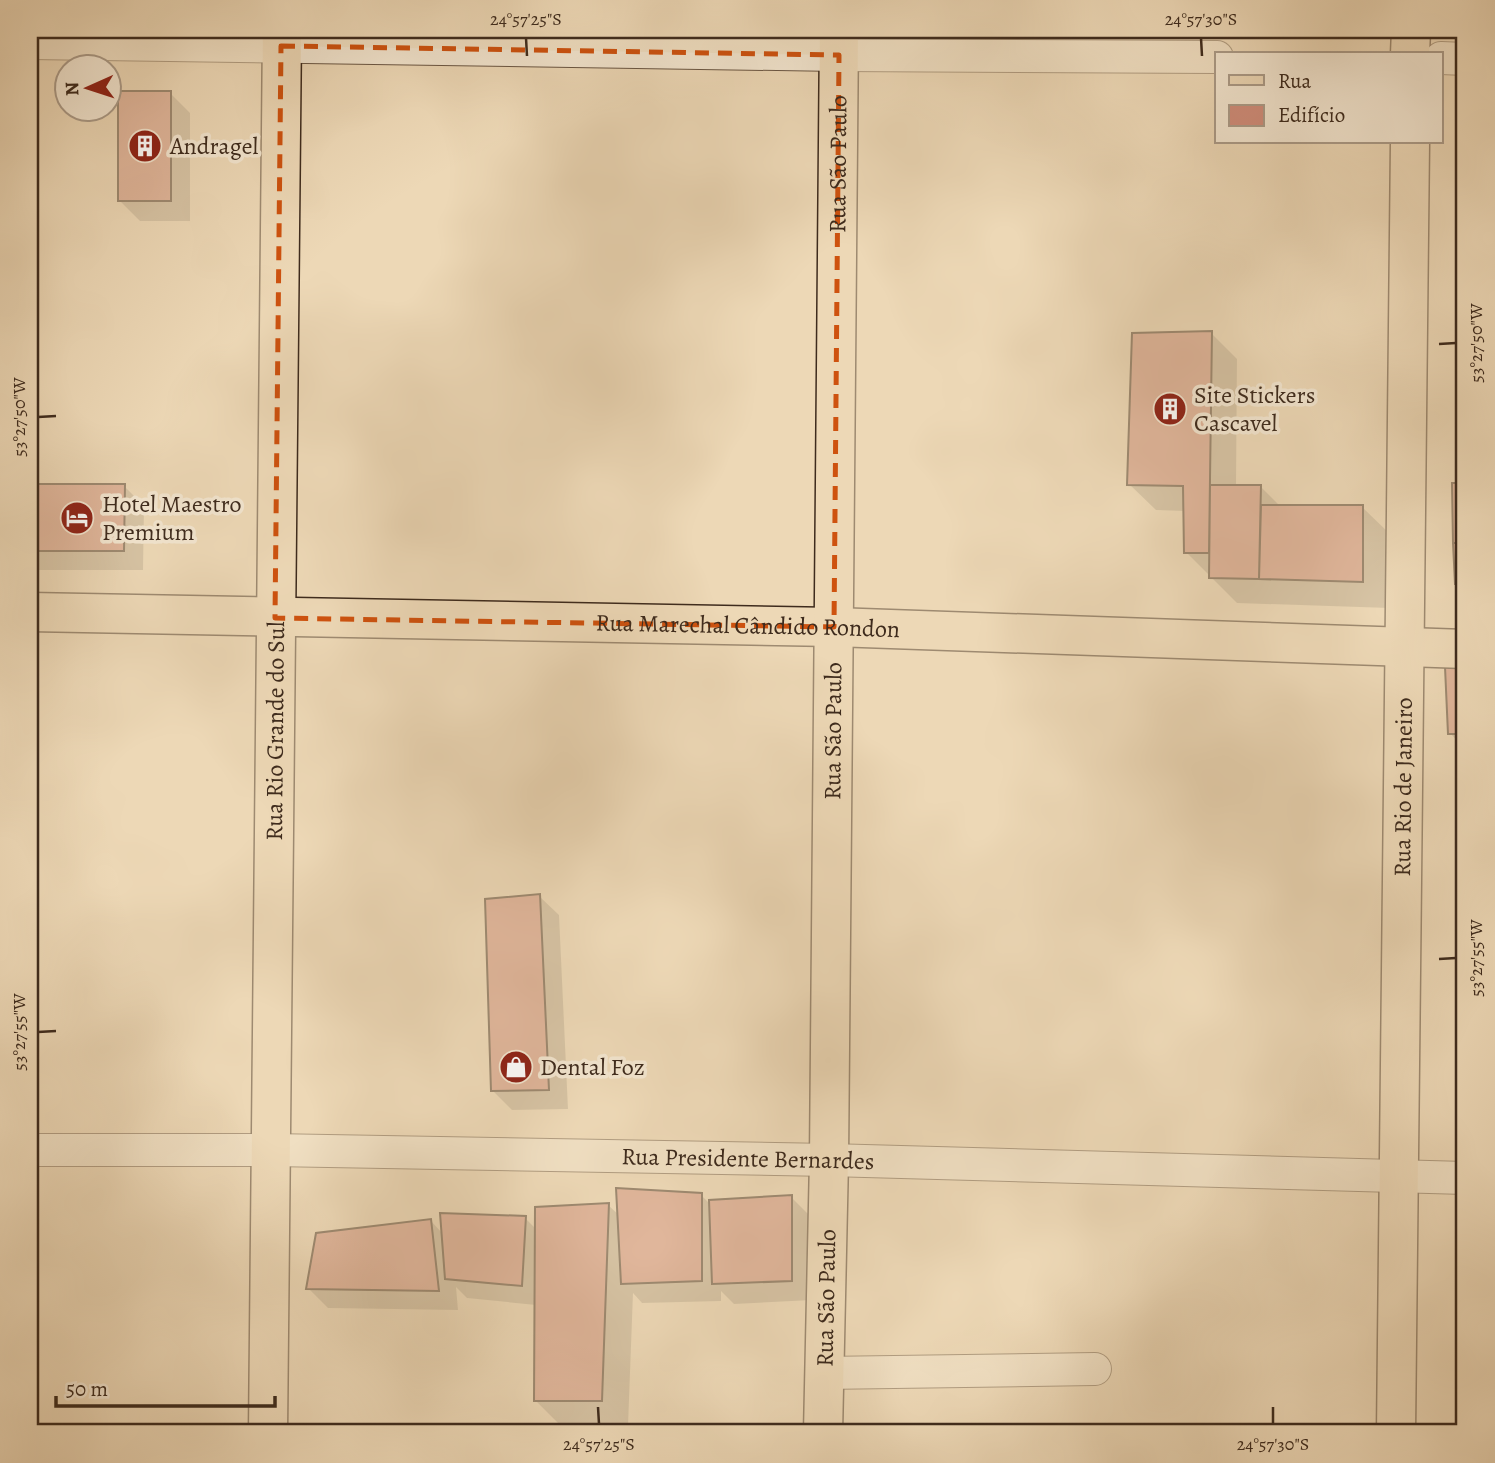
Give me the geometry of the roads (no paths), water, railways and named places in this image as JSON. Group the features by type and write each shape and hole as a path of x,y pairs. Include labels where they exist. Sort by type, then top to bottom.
{"main road":[{"path":"1410,52 1411,30"},
{"name":"Rua Rio Grande do Sul","path":"268,1433 281,38"},
{"name":"Rua São Paulo","path":"823,1433 829,1160 839,43"},
{"name":"Rua Rio de Janeiro","path":"1396,1433 1409,144"},
{"name":"Rua Marechal Cândido Rondon","path":"30,612 834,627 1404,650 1465,649"}],"street":[{"path":"30,43 281,38 839,43 1215,57"},
{"path":"1442,58 1465,59"},
{"name":"Rua Presidente Bernardes","path":"30,1150 272,1150 829,1160 1465,1178"},
{"path":"823,1373 1095,1369"}],"place":[{"name":"Andragel","path":"145,146"},
{"name":"Site Stickers Cascavel","path":"1170,409"},
{"name":"Hotel Maestro Premium","path":"77,518"},
{"name":"Dental Foz","path":"516,1067"}]}
